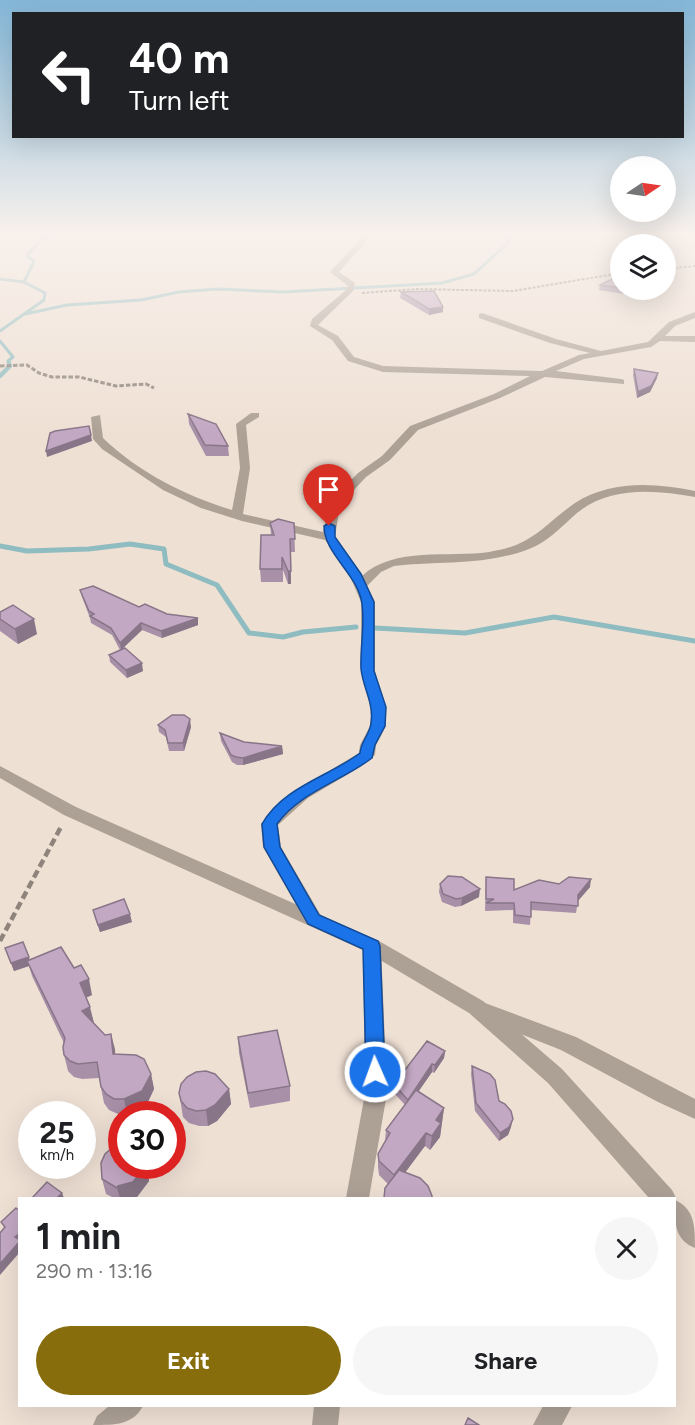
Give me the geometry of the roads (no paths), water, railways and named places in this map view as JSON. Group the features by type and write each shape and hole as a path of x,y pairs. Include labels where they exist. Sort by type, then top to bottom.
{"street":[{"path":"341,300 315,321 314,326 335,338 351,359 359,363 383,369 429,372 542,373 586,376 621,382"},
{"path":"314,919 272,847 269,824 280,809 305,791 347,770 367,755 368,745 378,726 379,707 368,671 368,602 356,574 329,537 334,504 362,476 386,458 414,428 496,396 542,373 582,357 651,344 674,323 695,315"},
{"path":"482,316 514,326 557,344 615,352"},
{"path":"660,338 695,339"},
{"path":"237,515 246,454 241,424 255,415"},
{"path":"96,417 99,440 106,447 168,489 202,504 237,515 329,537"},
{"path":"360,585 377,569 391,563 495,555 525,547 540,538 581,505 615,492 659,487 695,494"},
{"path":"1,772 70,811 372,946 476,1007 576,1047 670,1099 695,1109"},
{"path":"357,1197 376,1093 372,946"},
{"path":"476,1007 555,1076 662,1197"},
{"path":"676,1213 695,1236"},
{"path":"106,1425 129,1407"},
{"path":"325,1425 327,1407"},
{"path":"546,1425 558,1407"}],"waterway":[{"path":"0,331 43,300"},
{"path":"25,314 67,305 134,300"},
{"path":"0,341 13,357 8,361 9,365"},
{"path":"0,376 10,366 9,363"},
{"path":"0,546 27,551 89,549 130,544 164,549 166,564 217,585 249,633 283,637 303,632 356,627"},
{"path":"375,628 465,633 554,617 695,641"}]}
